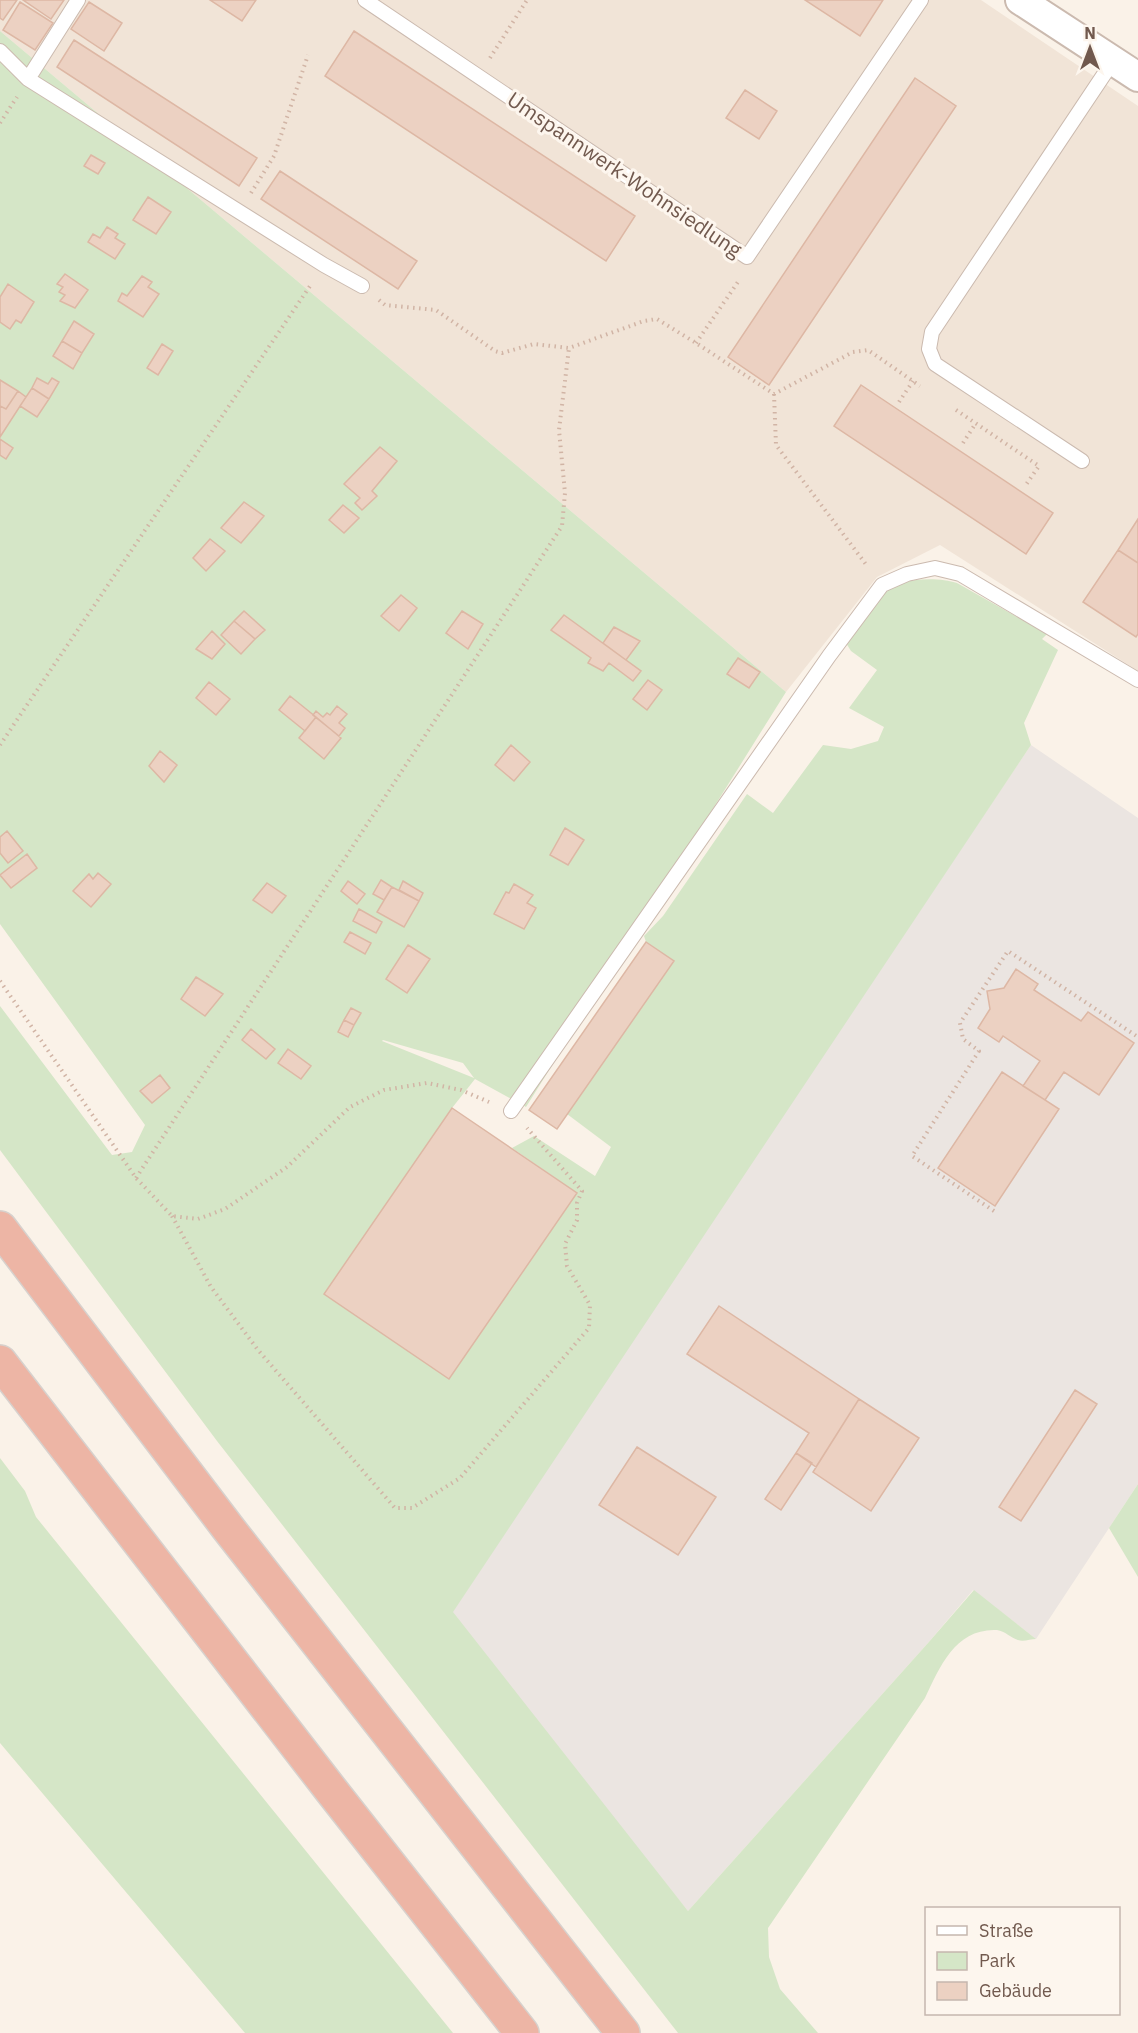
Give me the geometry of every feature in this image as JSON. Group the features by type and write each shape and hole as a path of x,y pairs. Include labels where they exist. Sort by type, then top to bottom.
{"highway":[{"path":"0,1228 228,1528 623,2033"},
{"path":"0,1362 522,2033"}],"street":[{"path":"1020,0 1138,77"}],"lane":[{"path":"28,79 78,0"},
{"name":"Umspannwerk-Wohnsiedlung","path":"365,0 747,257 921,0"},
{"path":"0,51 28,79 324,265 362,286"},
{"path":"1082,461 934,364 929,349 932,332 1113,61"},
{"path":"511,1111 829,656 882,585 907,573 935,568 960,574 1138,680"}],"path":[{"path":"479,76 527,0"},
{"path":"240,212 274,156 308,55"},
{"path":"696,342 744,273 747,257"},
{"path":"0,745 324,265"},
{"path":"362,286 385,305 436,310 495,351 502,353 534,344 569,348 644,321 657,319 774,394"},
{"path":"136,1178 562,525 565,493 559,430 569,348"},
{"path":"774,394 853,352 868,350 922,387"},
{"path":"899,402 913,381"},
{"path":"774,394 776,445 882,585"},
{"path":"949,405 1039,466 1025,486"},
{"path":"963,443 976,423"},
{"path":"994,1211 912,1156 979,1051 963,1039 960,1023 1008,951 1138,1037"},
{"path":"0,981 136,1178 172,1216 211,1287 258,1350 395,1508 412,1508 460,1478 589,1328 590,1305 567,1266 565,1244 577,1220 577,1203 582,1191 511,1111 461,1090 427,1083 384,1090 350,1107 287,1167 225,1209 198,1219 172,1216"}],"shaded area":[{"path":"0,0 981,0 1138,106 1138,671 940,545 877,577 786,692 0,31"},
{"path":"1031,745 1138,818 1138,1484 1036,1639 973,1590 688,1911 516,1701 452,1612"}],"green space":[{"path":"0,31 786,692 526,1107 475,1079 452,1108 325,1293 449,1379 577,1193 512,1148 534,1136 595,1176 611,1147 567,1114 674,961 646,942 644,936 663,916 747,794 773,813 823,745 851,749 878,741 884,727 849,708 877,670 851,651 846,643 873,604 884,593 899,584 930,579 949,581 957,583 1047,634 1042,639 1058,650 1024,723 1031,745 453,1612 688,1911 974,1590 1036,1639 1020,1641 997,1630 983,1631 971,1635 951,1651 925,1698 768,1928 769,1957 780,1989 818,2033 678,2033 217,1441 0,1150 0,1006 112,1155 132,1152 145,1125 0,924","holes":["383,1040 463,1063 474,1078 382,1041"]},
{"path":"0,1458 25,1491 36,1517 453,2033 245,2033 0,1743"},
{"path":"1138,1484 1138,1577 1109,1528"}],"building":[{"path":"0,0 17,0 3,20 0,18"},
{"path":"23,0 64,0 51,19"},
{"path":"210,0 256,0 242,21"},
{"path":"805,0 883,0 860,36"},
{"path":"20,2 53,23 35,50 3,30"},
{"path":"89,2 122,23 104,51 71,29"},
{"path":"354,31 635,216 606,261 325,76"},
{"path":"74,40 257,158 239,186 57,67"},
{"path":"915,78 956,106 769,385 728,357"},
{"path":"745,90 777,111 759,139 726,118"},
{"path":"91,155 105,163 98,174 84,166"},
{"path":"280,171 417,261 398,289 261,199"},
{"path":"148,197 171,212 156,234 133,220"},
{"path":"107,227 118,234 115,238 125,244 115,259 88,242 93,234 100,238"},
{"path":"65,274 88,290 75,308 60,301 65,295 59,292 63,287 57,284"},
{"path":"142,276 152,282 148,287 159,294 143,317 118,301 122,293 127,296"},
{"path":"8,284 34,302 21,323 16,320 10,329 0,322 0,297"},
{"path":"74,321 94,334 82,353 62,341"},
{"path":"62,341 82,353 73,369 53,356"},
{"path":"162,344 173,351 158,375 147,368"},
{"path":"37,378 48,384 52,378 59,382 49,399 32,388"},
{"path":"0,380 18,391 6,409 0,406"},
{"path":"861,385 1053,513 1026,554 834,426"},
{"path":"32,388 49,399 37,417 20,406"},
{"path":"18,391 26,397 0,437 0,406 6,409"},
{"path":"0,439 13,448 6,459 0,455"},
{"path":"380,447 397,461 372,491 377,496 362,510 355,503 360,498 344,484"},
{"path":"244,502 264,516 241,543 221,528"},
{"path":"343,505 359,518 344,533 329,520"},
{"path":"1138,519 1138,563 1118,550"},
{"path":"210,539 225,551 206,571 193,558"},
{"path":"1118,550 1138,563 1138,634 1136,637 1083,602"},
{"path":"401,595 417,608 399,631 381,616"},
{"path":"244,611 265,630 255,639 234,621"},
{"path":"462,611 483,624 468,649 446,633"},
{"path":"564,615 641,671 633,681 609,663 603,671 588,663 591,658 551,630"},
{"path":"234,621 255,639 241,654 221,635"},
{"path":"614,627 640,641 626,660 603,643"},
{"path":"212,631 225,644 212,659 196,649"},
{"path":"738,658 760,672 749,688 727,674"},
{"path":"648,680 662,690 647,710 633,699"},
{"path":"209,682 230,699 216,715 196,698"},
{"path":"290,696 316,717 305,731 279,710"},
{"path":"337,706 347,714 339,723 345,728 339,736 313,715 316,711 323,717 327,713 330,715"},
{"path":"316,717 341,738 324,759 299,738"},
{"path":"511,745 530,762 514,781 495,765"},
{"path":"160,751 177,765 164,782 149,766"},
{"path":"565,828 584,840 568,865 550,855"},
{"path":"7,831 23,851 8,863 0,853 0,837"},
{"path":"27,854 37,868 11,888 0,875"},
{"path":"98,873 111,884 91,907 73,891 89,874 93,879"},
{"path":"381,880 392,887 384,900 373,894"},
{"path":"348,881 365,894 357,904 341,891"},
{"path":"403,881 423,893 419,901 399,890"},
{"path":"267,883 286,896 272,913 253,900"},
{"path":"514,884 533,895 527,903 536,908 524,929 494,914 506,892 509,893"},
{"path":"392,887 419,901 404,927 377,912"},
{"path":"359,909 382,922 376,933 353,921"},
{"path":"350,932 371,943 365,954 344,942"},
{"path":"646,942 674,961 557,1129 529,1110"},
{"path":"408,945 430,959 407,993 386,979"},
{"path":"1016,969 1038,984 1034,990 1081,1021 1088,1012 1134,1043 1099,1095 1064,1072 1045,1100 1023,1086 1040,1061 1003,1036 999,1042 978,1028 990,1009 987,991 1004,988"},
{"path":"196,977 223,994 205,1016 181,999"},
{"path":"351,1008 361,1013 354,1025 344,1020"},
{"path":"344,1020 354,1025 348,1037 338,1032"},
{"path":"251,1029 275,1049 266,1059 242,1040"},
{"path":"288,1049 311,1066 301,1079 278,1063"},
{"path":"1002,1072 1059,1109 995,1206 938,1168"},
{"path":"160,1075 170,1088 152,1103 140,1091"},
{"path":"452,1108 577,1193 449,1379 324,1294"},
{"path":"719,1306 859,1399 816,1467 796,1453 809,1433 687,1354"},
{"path":"1075,1390 1097,1404 1021,1521 999,1507"},
{"path":"859,1399 919,1438 871,1511 813,1472"},
{"path":"637,1447 716,1497 678,1555 599,1505"},
{"path":"796,1453 812,1463 781,1510 765,1499"}]}
